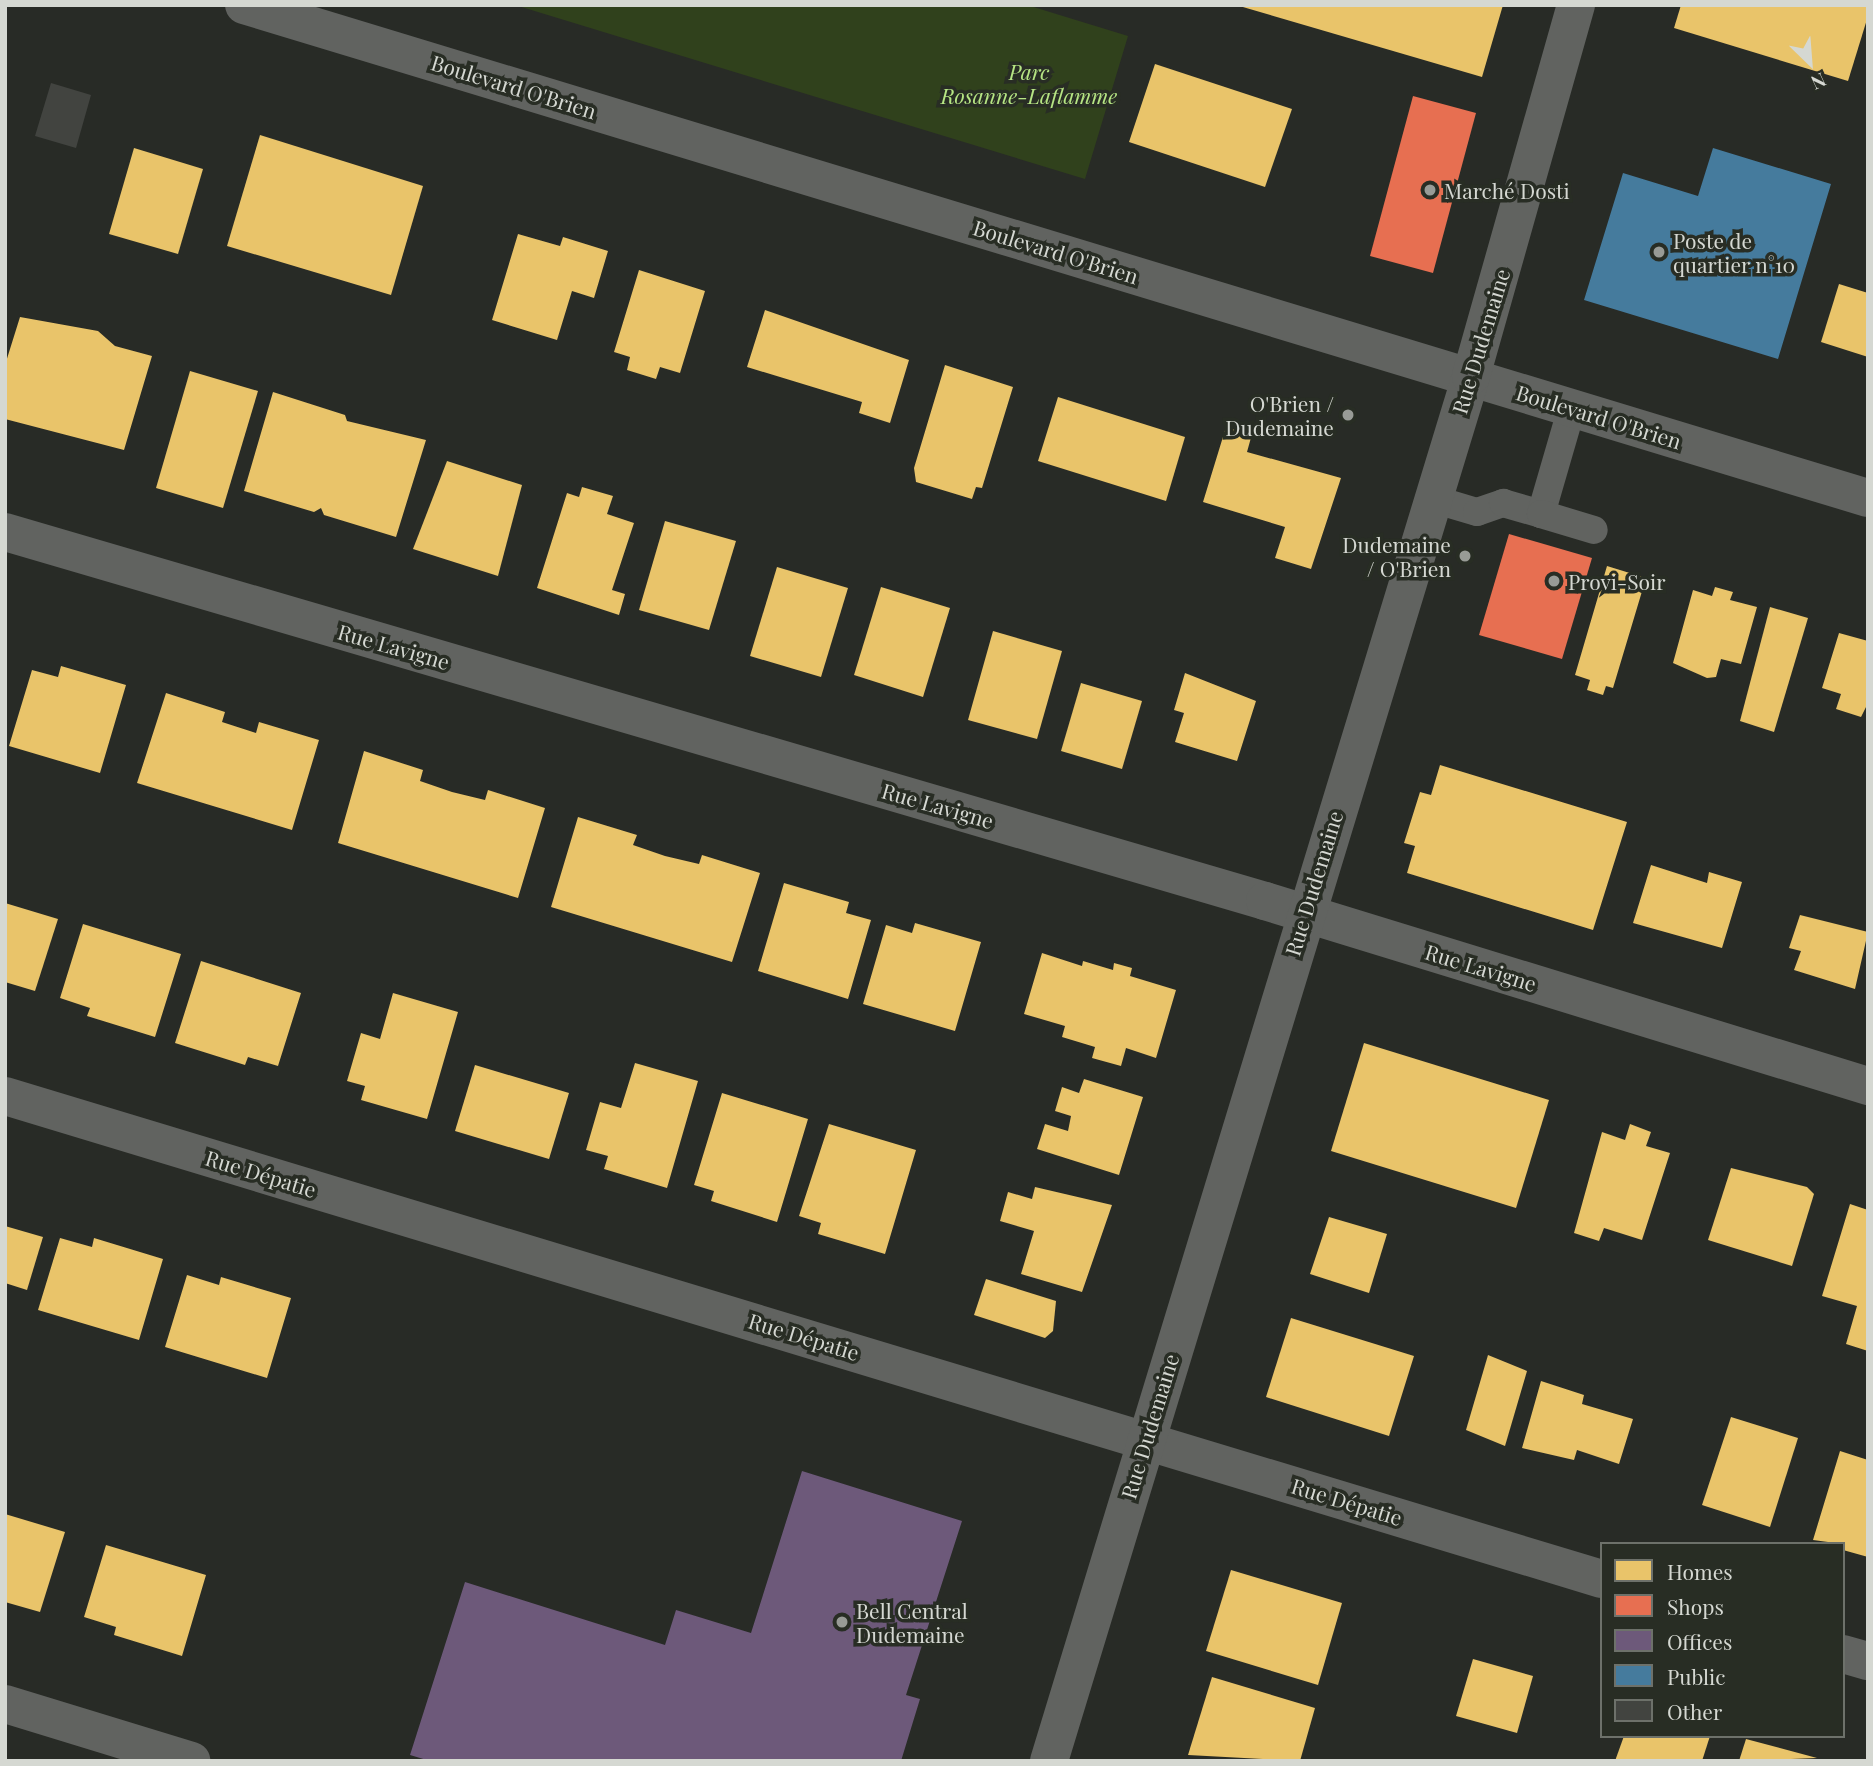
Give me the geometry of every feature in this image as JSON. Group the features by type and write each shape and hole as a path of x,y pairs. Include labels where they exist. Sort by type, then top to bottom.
{"street":[{"name":"Boulevard O'Brien","path":"244,5 1868,498"},
{"name":"Rue Dudemaine","path":"1049,1761 1303,913 1471,376 1576,5"},
{"name":"Rue Lavigne","path":"5,532 1303,913 1868,1086"},
{"name":"Rue Dépatie","path":"5,1096 1600,1578"},
{"path":"1845,1655 1868,1661"},
{"path":"5,1704 191,1761"}],"lane":[{"path":"1541,514 1572,407"},
{"path":"1433,499 1477,512 1503,503 1594,530"}],"green space":[{"name":"Parc Rosanne-Laflamme","path":"515,5 1027,5 1128,36 1085,179"}],"building: Homes":[{"path":"1236,5 1503,5 1482,77"},
{"path":"1681,5 1868,5 1868,16 1848,81 1674,28"},
{"path":"1155,64 1292,109 1265,187 1129,142"},
{"path":"260,135 423,186 391,295 227,246"},
{"path":"134,148 203,169 178,254 109,234"},
{"path":"518,234 560,246 563,237 608,251 594,298 572,291 557,340 492,320"},
{"path":"639,270 705,291 680,373 660,367 656,379 627,370 630,357 614,352"},
{"path":"1839,284 1868,293 1868,357 1821,342"},
{"path":"765,310 909,360 890,423 859,413 862,402 747,367"},
{"path":"20,317 98,331 115,346 152,356 124,450 5,419 5,365"},
{"path":"945,365 1013,387 982,488 976,487 972,499 916,482 914,468"},
{"path":"190,371 258,391 223,508 156,488"},
{"path":"273,392 345,415 347,421 426,440 396,537 324,515 321,508 314,512 244,491"},
{"path":"1058,397 1185,437 1166,501 1038,461"},
{"path":"1226,427 1252,434 1247,452 1341,478 1311,569 1275,558 1285,527 1203,502"},
{"path":"447,461 522,485 498,576 413,549"},
{"path":"582,487 613,496 607,514 634,523 612,590 625,594 619,615 537,588 567,493 579,497"},
{"path":"665,521 736,541 709,630 639,610"},
{"path":"1607,566 1646,578 1613,688 1606,686 1603,695 1587,690 1590,680 1575,675"},
{"path":"777,567 848,588 821,677 750,656"},
{"path":"881,587 950,608 923,697 854,675"},
{"path":"1715,587 1733,592 1730,600 1757,607 1741,664 1721,659 1716,677 1707,678 1673,663 1693,590 1712,596"},
{"path":"1770,607 1808,618 1774,732 1740,721"},
{"path":"993,631 1062,651 1037,739 968,720"},
{"path":"1839,633 1868,641 1868,703 1861,717 1836,709 1841,694 1822,688"},
{"path":"61,666 126,685 100,773 9,746 32,670 58,677"},
{"path":"1185,673 1256,701 1237,761 1175,742 1184,713 1174,710"},
{"path":"1081,683 1142,701 1122,769 1061,751"},
{"path":"166,693 225,712 222,722 256,733 259,722 319,740 292,830 137,783"},
{"path":"364,751 423,770 420,781 452,792 485,800 488,790 545,808 518,898 338,843"},
{"path":"1440,765 1627,822 1593,930 1407,873 1415,846 1404,843 1420,792 1431,795"},
{"path":"578,817 637,835 633,845 665,856 699,864 702,855 760,873 732,962 551,907"},
{"path":"1651,865 1707,883 1709,872 1742,882 1722,948 1633,923"},
{"path":"784,883 849,902 846,913 871,920 848,999 758,971"},
{"path":"5,903 58,919 35,991 5,982"},
{"path":"1800,915 1868,932 1855,989 1794,970 1801,951 1789,948"},
{"path":"915,923 981,942 955,1031 863,1004 886,925 912,933"},
{"path":"83,924 181,954 155,1037 87,1016 90,1008 60,998"},
{"path":"1042,953 1082,966 1083,961 1113,970 1114,963 1132,968 1130,976 1176,990 1156,1058 1126,1048 1121,1066 1092,1058 1095,1047 1062,1037 1065,1026 1024,1014"},
{"path":"201,961 301,993 278,1066 248,1057 245,1065 175,1043"},
{"path":"393,993 458,1012 427,1119 361,1100 365,1086 347,1081 361,1033 380,1039"},
{"path":"1364,1043 1549,1100 1516,1208 1331,1151"},
{"path":"635,1063 698,1081 667,1188 604,1169 608,1156 586,1150 600,1102 621,1108"},
{"path":"475,1065 569,1093 549,1159 455,1131"},
{"path":"1084,1079 1143,1097 1119,1175 1037,1149 1045,1124 1068,1131 1071,1116 1055,1111 1062,1087 1079,1093"},
{"path":"722,1093 808,1119 777,1222 711,1201 714,1191 694,1185"},
{"path":"829,1124 916,1150 885,1254 818,1234 821,1223 799,1216"},
{"path":"1630,1124 1651,1132 1646,1146 1670,1153 1642,1240 1604,1228 1599,1241 1574,1233 1602,1132 1625,1140"},
{"path":"1731,1168 1807,1187 1814,1194 1792,1266 1708,1240"},
{"path":"1035,1187 1112,1205 1082,1292 1021,1274 1034,1231 1000,1221 1008,1192 1032,1199"},
{"path":"1850,1204 1868,1210 1868,1351 1846,1344 1857,1306 1822,1296"},
{"path":"1329,1217 1387,1234 1369,1293 1310,1274"},
{"path":"5,1226 43,1237 27,1290 5,1283"},
{"path":"60,1238 92,1247 94,1238 163,1259 139,1340 38,1310"},
{"path":"187,1275 219,1285 221,1277 291,1298 267,1378 165,1347"},
{"path":"986,1279 1056,1301 1053,1331 1045,1338 974,1315"},
{"path":"1291,1318 1414,1356 1389,1436 1266,1397"},
{"path":"1488,1355 1527,1371 1505,1446 1466,1430"},
{"path":"1541,1381 1584,1395 1582,1404 1633,1419 1619,1464 1577,1450 1574,1460 1522,1448"},
{"path":"1731,1417 1798,1438 1770,1527 1702,1505"},
{"path":"1840,1451 1868,1460 1868,1557 1845,1551 1845,1542 1813,1540"},
{"path":"5,1514 65,1532 40,1612 5,1602"},
{"path":"106,1545 206,1575 182,1656 114,1635 116,1627 84,1617"},
{"path":"1231,1570 1342,1603 1318,1685 1206,1651"},
{"path":"1473,1659 1533,1676 1517,1733 1456,1716"},
{"path":"1212,1677 1315,1708 1300,1761 1188,1755"},
{"path":"1623,1738 1709,1738 1702,1761 1615,1761"},
{"path":"1746,1739 1817,1758 1739,1761"}],"building: Shops":[{"path":"1413,96 1476,113 1433,273 1370,256"},
{"path":"1509,534 1592,558 1562,659 1479,635"}],"building: Offices":[{"name":"Bell Central Dudemaine","path":"802,1471 962,1521 906,1695 920,1699 901,1761 430,1761 410,1755 465,1582 665,1645 676,1610 751,1633"}],"building: Public":[{"path":"1713,148 1831,184 1778,359 1584,300 1623,173 1698,196"}],"building: Other":[{"path":"51,83 91,95 76,148 35,136"}],"place":[{"name":"Marché Dosti","path":"1430,190"},
{"name":"Poste de quartier n°10","path":"1659,252"},
{"name":"O'Brien / Dudemaine","path":"1348,415"},
{"name":"Dudemaine / O'Brien","path":"1465,556"},
{"name":"Provi-Soir","path":"1554,581"},
{"name":"Bell Central Dudemaine","path":"842,1622"}]}
